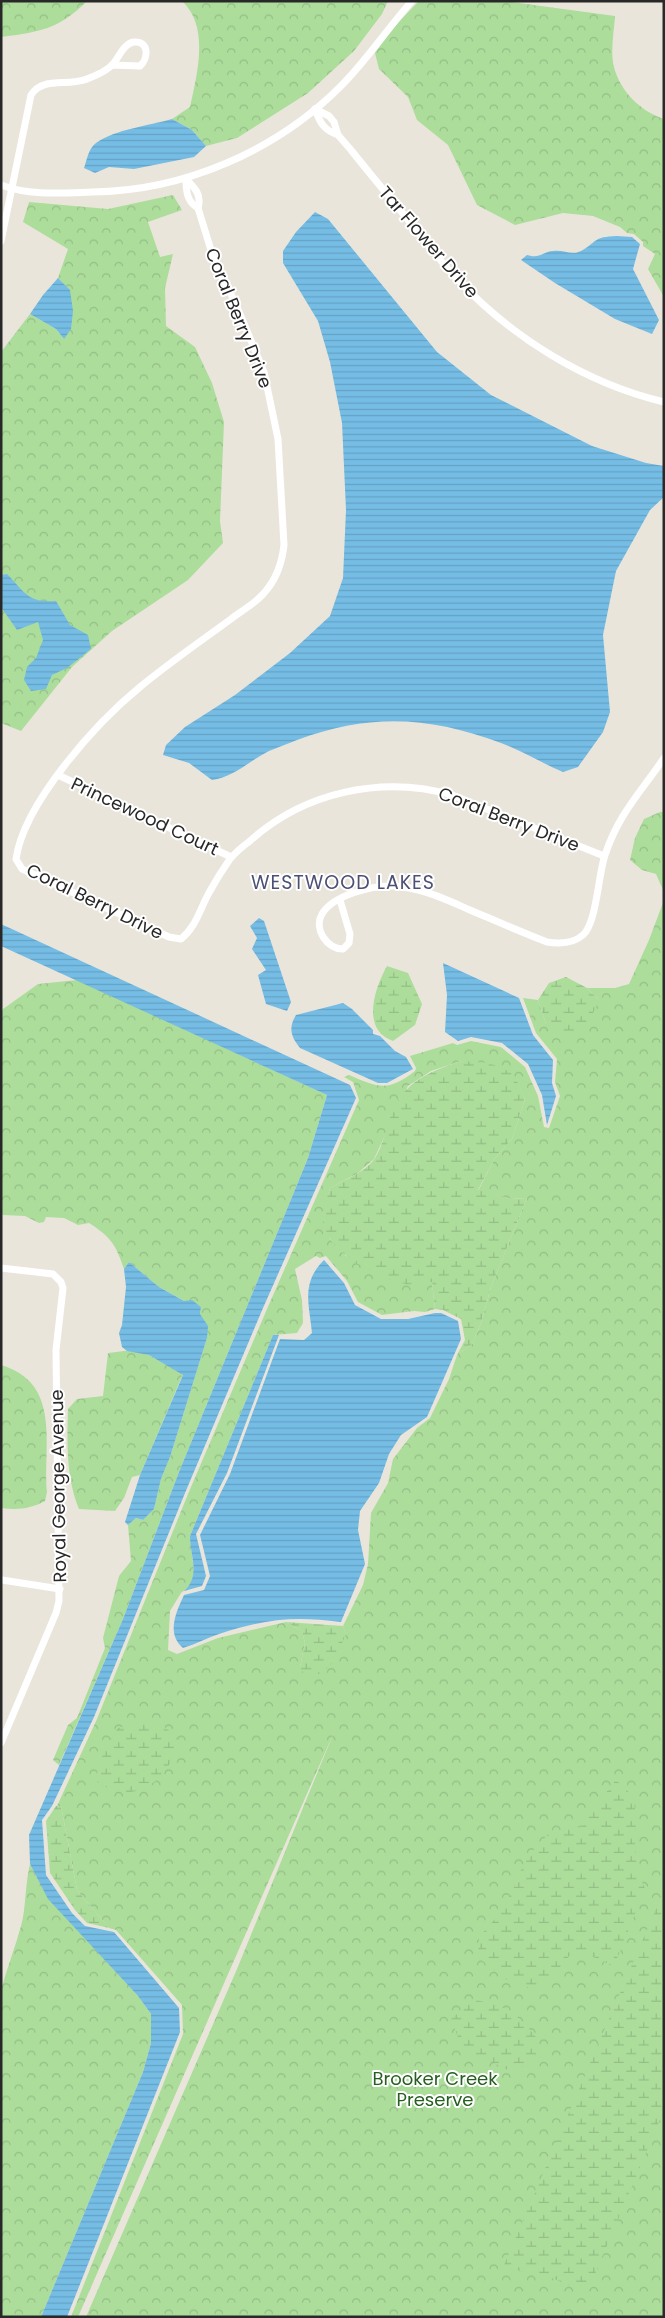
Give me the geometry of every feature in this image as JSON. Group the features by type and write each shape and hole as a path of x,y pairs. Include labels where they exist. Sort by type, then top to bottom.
{"street":[{"path":"1,185 13,190 64,193 105,192 148,187 186,179 234,160 279,135 315,109 347,80 386,30 412,1"},
{"path":"1,241 31,95 35,88 43,83 66,84 86,79 112,65 127,45 133,42 141,44 145,48 146,62 140,66 112,65"},
{"name":"Tar Flower Drive","path":"315,109 324,127 329,132 338,135"},
{"name":"Tar Flower Drive","path":"315,109 329,116 336,125 338,135 456,278 514,330 578,370 621,388 664,402"},
{"name":"Coral Berry Drive","path":"186,179 189,199 192,205 198,208"},
{"name":"Coral Berry Drive","path":"186,179 198,191 200,200 198,208 215,263 251,338 270,394 281,470 283,557 280,568 264,594 140,687 81,744 36,808 18,846 16,860 22,869 169,937 181,939 191,931 210,891 231,857 263,829 296,808 346,792 385,786 433,789 604,856"},
{"path":"340,900 350,934 349,944 343,949 336,949 328,945 321,929 320,920 328,907 340,900 360,890 381,887 420,889 547,942 564,944 583,935 591,924 604,856 616,826 632,799 664,758"},
{"name":"Princewood Court","path":"58,775 231,857"},
{"name":"Royal George Avenue","path":"1,1268 53,1274 61,1282 63,1288 56,1350 60,1589 56,1613 1,1743"},
{"path":"2,1580 60,1589"}],"green space":[{"path":"1,1 87,1 67,18 48,28 1,37"},
{"path":"182,1 388,1 382,14 354,51 308,93 237,138 206,146 192,130 172,119 190,107 198,66 199,37 196,24 191,12"},
{"path":"419,1 505,1 615,16 612,55 617,76 632,99 647,111 664,119 664,297 648,269 655,254 643,246 643,242 634,234 627,233 620,227 593,216 563,213 515,225 477,205 448,145 417,120 408,97 379,69 375,53 388,33"},
{"path":"173,195 182,210 148,222 160,257 173,254 165,288 166,326 195,347 212,383 224,422 220,521 223,543 188,580 112,631 72,667 21,731 1,723 1,352 30,314 56,329 64,339 70,291 58,278 68,249 23,222 29,202 108,209"},
{"path":"664,812 664,892 656,874 642,870 630,860 635,838 644,819"},
{"name":"Brooker Creek Preserve","path":"664,900 664,2317 86,2317 237,1969 334,1732 78,2317 71,2317 183,2034 182,2005 116,1930 109,1928 77,1890 61,1806 57,1806 97,1719 188,1494 359,1100 353,1082 344,1077 349,1075 376,1085 390,1085 406,1078 415,1071 416,1068 410,1056 453,1043 457,1045 471,1041 501,1047 525,1067 538,1096 544,1127 549,1128 560,1096 555,1082 557,1059 536,1033 523,998 538,1000 546,1024 599,1000 587,988 615,988 629,984 649,940","holes":["461,1061 512,1073 525,1099 512,1139 495,1158 478,1191 511,1199 527,1198 491,1287 481,1323 472,1344 457,1355 449,1379 430,1418 417,1428 393,1459 388,1483 371,1513 368,1564 363,1585 343,1626 346,1634 300,1667 305,1643 302,1631 286,1622 218,1638 177,1654 168,1650 170,1611 181,1593 191,1585 194,1572 190,1536 273,1335 297,1333 303,1323 302,1300 295,1269 316,1256 320,1258 326,1256 347,1281 358,1302 382,1315 414,1311 425,1312 435,1309 432,1282 407,1284 346,1256 330,1239 322,1217 330,1188 358,1173 374,1159 408,1086 431,1071"]},
{"path":"387,966 408,973 422,1004 415,1025 393,1041 383,1036 377,1028 373,1008 378,986"},
{"path":"566,977 587,988 599,1000 589,1022 567,1035 546,1024 538,1000 549,983"},
{"path":"77,980 327,1095 308,1158 179,1472 123,1619 59,1765 53,1760 68,1725 77,1718 105,1648 103,1638 119,1576 131,1561 128,1525 136,1518 143,1520 154,1509 161,1479 170,1457 207,1338 200,1314 201,1307 192,1301 184,1301 159,1287 129,1262 124,1269 112,1242 89,1223 78,1225 64,1218 46,1217 44,1222 39,1223 25,1216 3,1215 1,1212 1,1015 3,1009 38,984"},
{"path":"461,1061 489,1063 513,1073 525,1099 512,1139 495,1158 478,1190 511,1199 527,1198 491,1287 481,1323 472,1344 457,1355 465,1340 461,1319 443,1310 435,1309 432,1282 415,1285 405,1284 367,1269 342,1252 332,1242 325,1230 322,1217 330,1188 360,1172 375,1158 396,1103 410,1086 438,1069"},
{"path":"132,1350 149,1355 183,1374 140,1475 132,1477 124,1498 115,1511 79,1509 70,1472 68,1409 77,1399 103,1396 108,1353"},
{"path":"1,1365 20,1374 33,1386 41,1401 45,1418 47,1436 47,1492 45,1501 24,1508 1,1508"},
{"path":"286,1622 343,1626 346,1634 328,1668 315,1676 306,1678 300,1667 305,1643 302,1631"},
{"path":"139,1723 161,1724 180,1740 175,1754 158,1778 148,1786 136,1791 123,1792 109,1789 95,1780 105,1747 118,1728"},
{"path":"615,1780 624,1787 634,1803 636,1811 636,1856 638,1870 645,1889 614,1966 591,1956 570,1955 552,1976 534,1989 505,1979 478,1957 479,1937 503,1910 527,1857 551,1831 582,1827"},
{"path":"56,1806 61,1806 77,1890 109,1928 87,1923 75,1910 50,1873 46,1821"},
{"path":"30,1864 49,1899 138,1996 151,2014 151,2043 143,2072 41,2317 1,2317 1,1990 23,1919"},
{"path":"664,1890 664,2110 587,2293 524,2266 522,2272 504,2265"},
{"path":"474,2000 504,2008 524,2023 538,2040 534,2063 508,2070 462,2048 451,2019"}],"water":[{"path":"172,119 192,130 206,146 194,157 134,169 109,167 95,173 84,168 91,148 104,138 123,131"},
{"path":"315,212 328,219 437,352 491,395 592,446 646,463 664,466 664,497 650,510 616,571 603,635 610,712 603,732 578,767 563,772 509,746 475,734 449,727 399,721 350,725 324,731 269,751 227,776 212,780 189,763 163,755 166,745 185,727 235,695 290,653 330,616 343,578 346,510 342,423 330,362 318,321 283,263 283,251 296,232"},
{"path":"617,236 632,237 640,244 633,269 659,320 652,334 615,319 521,260 527,255 538,256 553,251 570,253 581,251 596,240"},
{"path":"58,278 70,290 73,311 71,329 64,339 56,329 30,314"},
{"path":"7,574 32,598 56,601 70,625 88,635 91,649 67,668 52,675 46,689 31,691 24,680 27,667 36,658 43,640 38,622 17,630 1,607 1,575"},
{"path":"259,918 264,921 291,1002 287,1011 266,1004 258,975 266,970 252,949 257,938 250,926"},
{"path":"1,924 350,1085 356,1098 263,1308 94,1717 52,1806 42,1820 46,1875 72,1913 85,1926 114,1932 179,2008 180,2032 67,2317 41,2317 143,2072 151,2043 151,2014 138,1996 48,1899 30,1864 29,1835 123,1619 179,1472 308,1158 327,1095 1,946"},
{"path":"443,963 519,998 533,1035 553,1060 552,1083 556,1096 547,1125 542,1095 528,1064 502,1043 471,1037 458,1041 445,1032 447,995"},
{"path":"343,1003 352,1009 373,1030 373,1034 380,1036 395,1051 406,1057 413,1069 387,1083 378,1083 300,1048 294,1040 291,1028 296,1015"},
{"path":"324,1260 344,1283 355,1305 381,1319 408,1319 441,1313 458,1321 461,1339 427,1417 401,1435 389,1454 379,1483 360,1511 358,1530 365,1564 341,1622 293,1619 265,1622 219,1634 183,1648 175,1636 174,1630 178,1608 184,1595 204,1590 210,1576 200,1535 230,1474 280,1339 304,1340 312,1333 308,1303 309,1285 312,1277"},
{"path":"129,1262 159,1287 184,1301 192,1300 201,1307 200,1314 208,1326 207,1338 170,1457 161,1479 154,1509 143,1520 136,1518 128,1525 125,1522 140,1475 183,1375 149,1355 127,1351 122,1347 119,1333 122,1325 126,1287 124,1269"},
{"path":"273,1335 279,1335 227,1473 196,1534 206,1576 202,1586 184,1591 192,1579 193,1572 190,1536"}],"district":[{"name":"WESTWOOD LAKES","path":"343,882"}]}
